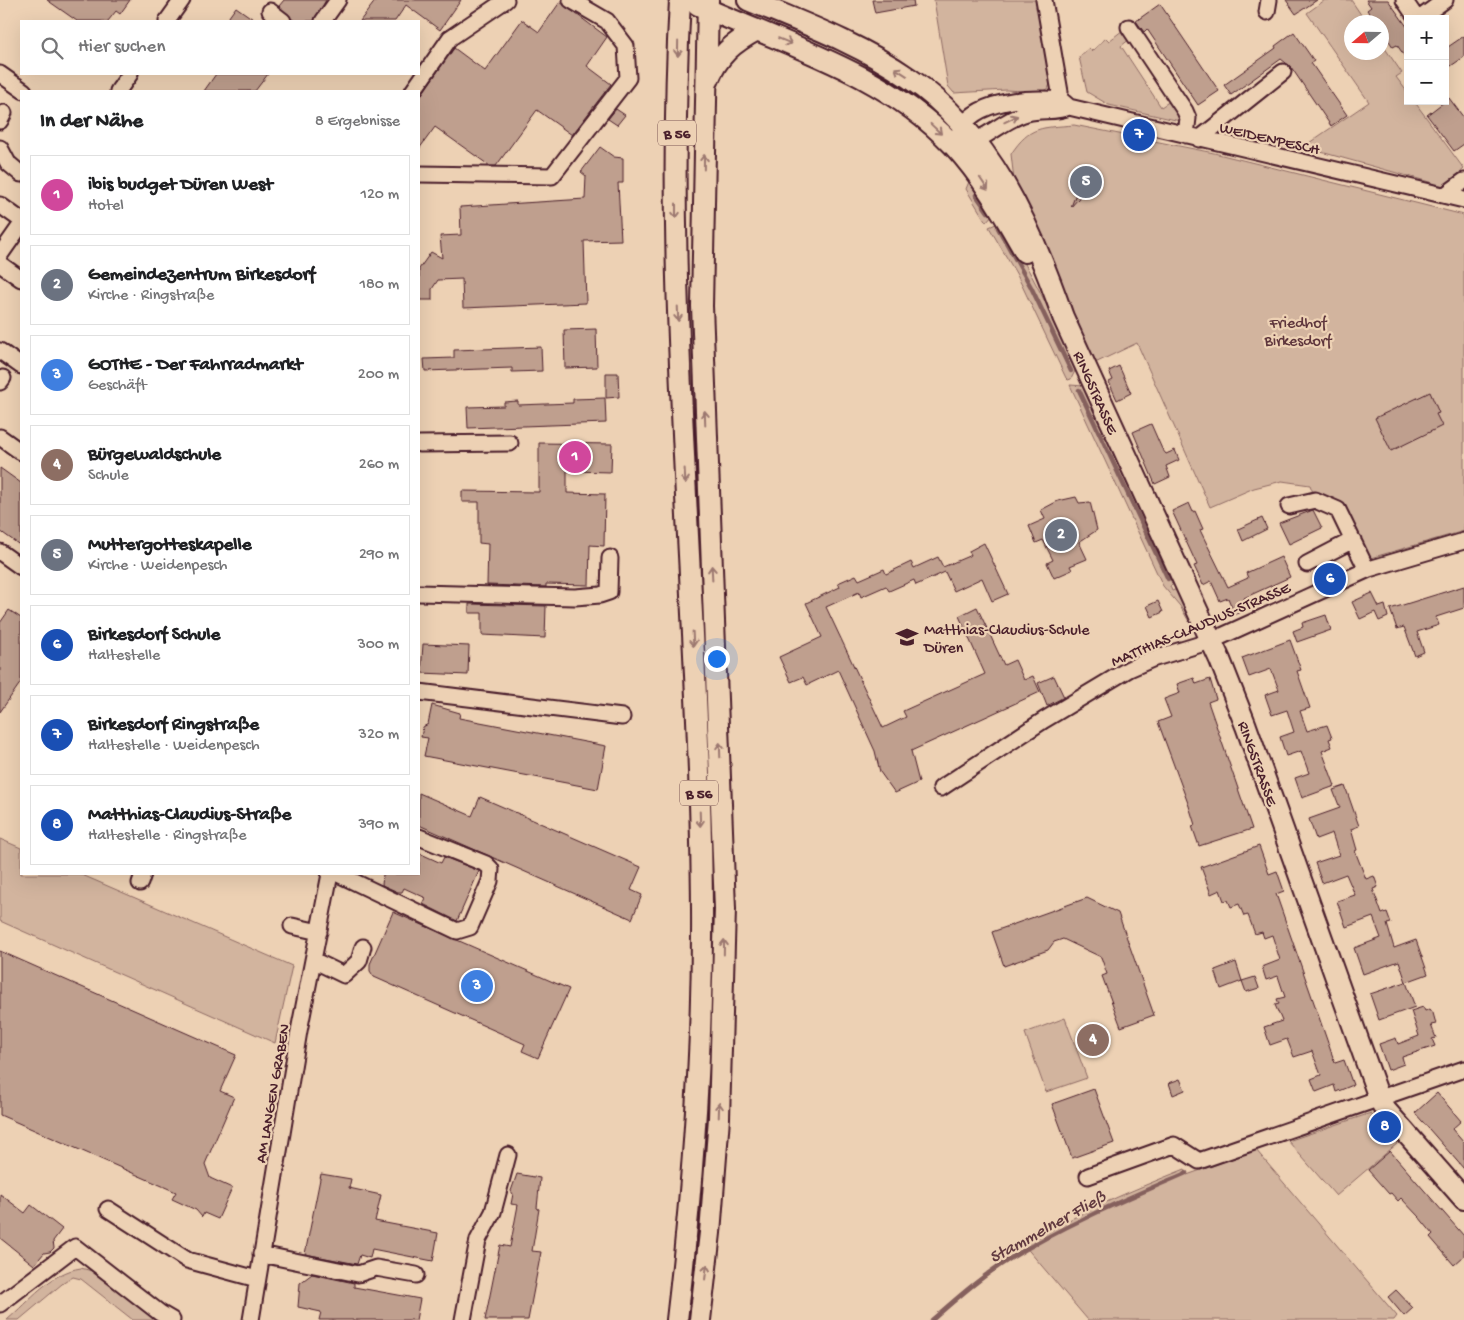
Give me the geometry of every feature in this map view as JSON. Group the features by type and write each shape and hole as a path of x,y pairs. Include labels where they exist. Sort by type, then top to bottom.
{"main road":[{"name":"B 56","path":"677,1320 697,1113 702,909 696,694 676,265 680,0"},
{"name":"RINGSTRASSE","path":"686,0 707,5 756,30 803,49 871,82 915,111 953,146 975,171 1003,214 1063,316"},
{"name":"RINGSTRASSE","path":"748,0 847,43 892,67 937,99 962,125 991,162 1019,211 1045,264 1063,316 1211,641 1246,726 1379,1098 1389,1113 1464,1199"},
{"name":"B 56","path":"700,1320 710,1233 719,1118 725,909 704,386 702,245 707,5"},
{"path":"705,87 714,65 722,53 731,45 756,30"}],"street":[{"path":"168,20 182,0"},
{"path":"324,20 338,0"},
{"path":"414,90 450,38 506,0"},
{"path":"420,174 552,176 628,78 626,46 607,21 571,0"},
{"path":"1044,0 1060,92 1059,106"},
{"path":"1404,0 1415,15"},
{"path":"1424,15 1446,0"},
{"path":"270,11 282,20"},
{"path":"1129,28 1186,111 1193,137 1283,72"},
{"path":"0,74 23,90"},
{"path":"119,90 129,75"},
{"name":"WEIDENPESCH","path":"962,125 974,115 990,107 1031,98 1464,200"},
{"name":"WEIDENPESCH","path":"953,146 974,142 1012,118 1059,106"},
{"path":"953,146 962,125"},
{"path":"0,148 8,163 20,173"},
{"path":"1445,196 1464,181"},
{"path":"0,205 20,219"},
{"path":"0,256 20,226"},
{"path":"0,264 20,278"},
{"path":"0,351 20,365"},
{"path":"0,437 20,451"},
{"path":"420,444 510,443"},
{"path":"1289,506 1315,500 1338,510 1367,570"},
{"path":"1307,564 1353,540"},
{"name":"MATTHIAS-CLAUDIUS-STRASSE","path":"940,788 1044,720 1129,669 1211,641 1367,570 1464,541"},
{"path":"0,552 20,566"},
{"path":"420,594 575,598 600,595 609,592 610,558"},
{"path":"420,692 622,717"},
{"path":"340,875 457,931 470,927 490,881 491,869 486,864 420,836"},
{"name":"AM LANGEN GRABEN","path":"251,1320 313,960 330,875"},
{"path":"292,926 319,932"},
{"path":"313,960 344,975 359,961 363,947"},
{"path":"1088,1176 1174,1145 1200,1161 1464,1069"},
{"path":"463,1320 478,1240 493,1212 508,1155"},
{"path":"108,1209 187,1260 257,1279"},
{"path":"0,1304 74,1247 160,1313 172,1320"},
{"path":"261,1254 358,1274 376,1268 416,1275"}],"green space":[{"path":"934,0 1038,0 1052,79 1048,89 1038,92 1006,90 954,93 948,86"},
{"path":"1325,0 1351,0 1361,15 1344,15 1344,60 1389,60 1389,54 1402,73 1396,77 1404,88 1404,105 1417,105 1464,169 1444,186 1303,147 1369,102 1307,13"},
{"path":"1123,30 1130,39 1121,46 1161,107 1170,101 1180,121 1109,105 1087,92 1079,57 1089,48 1092,51 1106,38 1109,41"},
{"name":"Friedhof Birkesdorf","path":"1074,125 1214,153 1464,215 1464,531 1367,559 1342,505 1314,495 1310,485 1282,481 1254,488 1210,507 1137,343 1091,365 1014,180 1011,154 1024,138 1031,133 1045,128"},
{"path":"970,179 993,214 986,222 966,189"},
{"path":"999,224 1022,258 1050,313 1076,369 1071,379 1068,380 1066,378 1017,275 989,227"},
{"path":"1070,385 1084,386 1175,584 1170,586 1172,591 1177,589 1194,630 1180,606 1163,586"},
{"path":"0,839 20,848 20,875 82,875 292,966 275,1043 0,921"},
{"path":"1065,1018 1087,1078 1046,1092 1025,1033"},
{"path":"1371,1113 1398,1143 1336,1196 1288,1141"},
{"path":"1256,1150 1397,1316 1394,1320 1088,1320 1024,1245 1083,1213 1164,1177 1185,1169 1187,1175"},
{"path":"81,1268 92,1271 155,1320 133,1320 81,1279 73,1277 19,1320 7,1320 50,1281 60,1275"}],"building":[{"path":"47,0 130,0 120,14 116,11 109,20 76,20"},
{"path":"284,0 326,0 315,20 294,20 279,6"},
{"path":"376,0 461,0 440,30 406,5 396,20 361,20"},
{"path":"872,0 913,0 914,6 875,13"},
{"path":"1286,0 1317,0 1296,14"},
{"path":"1366,0 1388,0 1404,22 1404,55 1397,45 1393,47 1389,41 1389,15 1370,15 1367,10 1371,7"},
{"path":"560,2 607,37 587,66 611,84 572,135 537,110 496,166 490,166 435,127 420,148 420,97 454,48 485,71 522,20 539,32"},
{"path":"1160,4 1219,91 1198,105 1147,29 1144,32 1136,21"},
{"path":"236,7 255,20 227,20"},
{"path":"1294,32 1314,61 1311,63 1347,115 1331,126 1291,67 1281,59 1231,95 1224,85 1276,48 1275,46"},
{"path":"1464,36 1464,57 1449,67 1449,60 1449,46"},
{"path":"215,75 267,75 256,90 205,90"},
{"path":"1449,98 1464,118 1464,144 1454,151 1427,115 1440,105 1449,105"},
{"path":"616,109 625,115 617,125 608,119"},
{"path":"600,147 614,157 623,158 623,183 618,183 621,240 584,241 586,303 463,308 462,279 438,280 432,289 432,300 420,300 420,268 431,252 442,258 440,236 461,235 460,207 585,199 586,176 581,172"},
{"path":"1095,166 1092,183 1071,207 1081,180"},
{"path":"596,329 597,367 565,368 564,330"},
{"path":"541,347 542,371 512,372 512,368 425,371 424,359 454,358 454,350"},
{"path":"1119,366 1131,393 1117,400 1109,382 1113,380 1109,371"},
{"path":"606,373 618,373 619,397 606,398"},
{"path":"1430,392 1439,413 1436,414 1442,426 1391,451 1375,418"},
{"path":"605,398 606,423 468,428 467,407 504,406 504,402 518,401 518,405 573,403 573,399"},
{"path":"1151,424 1162,449 1166,454 1175,450 1179,460 1166,466 1170,477 1155,484 1133,432"},
{"path":"539,443 612,444 611,472 567,471 567,493 605,494 604,546 590,545 589,585 546,584 546,587 487,585 488,544 479,543 479,502 462,502 462,491 539,492"},
{"path":"0,468 20,482 20,545 0,531"},
{"path":"1076,497 1079,503 1090,502 1097,530 1079,542 1087,559 1070,566 1072,570 1054,578 1047,563 1053,560 1043,540 1036,543 1029,526 1045,519 1041,510 1058,501"},
{"path":"1189,503 1193,512 1195,511 1203,529 1200,530 1228,587 1248,578 1246,573 1281,557 1290,577 1244,598 1248,608 1235,615 1228,598 1220,601 1211,581 1203,585 1194,566 1197,565 1172,511"},
{"path":"1313,510 1322,528 1289,544 1279,523"},
{"path":"1262,518 1267,529 1243,541 1238,529"},
{"path":"984,543 1008,594 992,601 982,578 954,591 945,572 916,585 914,580 889,591 886,586 861,597 859,592 826,607 883,728 906,717 903,711 985,674 959,616 977,607 1004,665 1015,660 1024,680 1033,676 1040,692 911,751 919,782 895,793 880,772 875,751 838,670 807,685 803,677 791,682 779,657 822,637 806,603 840,587 838,583 856,575 859,580 884,569 886,574 911,562 914,568 938,557 943,567 971,555 969,551"},
{"path":"1464,586 1464,608 1436,617 1439,625 1417,632 1424,652 1415,656 1404,627 1397,629 1390,609"},
{"path":"1372,593 1379,607 1385,605 1388,617 1379,621 1375,612 1360,619 1352,602"},
{"path":"1158,601 1163,612 1152,617 1147,606"},
{"path":"469,604 546,606 545,638 482,635 482,613 469,613"},
{"path":"9,610 20,617 20,683 0,712 0,623"},
{"path":"1326,615 1331,630 1297,642 1293,631 1303,627 1302,623"},
{"path":"1290,640 1301,670 1297,671 1310,708 1300,711 1307,731 1327,725 1332,738 1329,739 1332,747 1322,751 1335,786 1302,798 1295,778 1309,773 1301,751 1286,756 1280,737 1294,732 1287,710 1272,715 1265,695 1279,690 1271,669 1249,677 1242,658"},
{"path":"423,644 469,646 468,675 421,673"},
{"path":"1054,676 1064,697 1047,706 1038,683"},
{"path":"1194,678 1196,684 1210,679 1216,699 1208,702 1252,829 1199,846 1192,826 1195,825 1189,806 1158,722 1171,717 1164,699 1180,693 1177,684"},
{"path":"432,705 460,713 459,718 606,746 598,789 424,756 428,738 421,737 423,727 428,724"},
{"path":"1345,786 1359,826 1351,829 1357,850 1355,851 1366,879 1374,876 1378,887 1373,889 1382,914 1387,912 1391,923 1387,924 1394,948 1416,940 1428,974 1406,982 1399,961 1363,974 1354,948 1381,938 1373,917 1346,927 1337,901 1355,895 1346,874 1322,883 1315,863 1339,855 1332,833 1316,839 1309,819 1340,808 1333,790"},
{"path":"420,793 472,816 480,797 641,867 631,890 642,895 632,919 420,825"},
{"path":"1259,846 1269,874 1277,871 1284,891 1276,894 1335,1063 1344,1060 1353,1085 1336,1092 1334,1085 1316,1092 1311,1079 1321,1075 1312,1051 1294,1057 1287,1039 1270,1045 1264,1027 1282,1021 1275,1005 1279,1004 1277,999 1285,997 1278,976 1266,980 1262,967 1280,960 1272,935 1264,938 1262,932 1255,934 1248,915 1244,916 1239,904 1231,907 1228,900 1224,901 1220,890 1211,894 1201,867"},
{"path":"420,853 441,863 444,857 479,871 457,921 423,904 426,898 404,888 402,892 398,892 382,885 383,875 420,875"},
{"path":"1087,898 1118,913 1154,1015 1121,1027 1102,976 1107,974 1101,957 1063,939 1054,942 1048,950 1004,966 992,932"},
{"path":"393,912 569,989 538,1058 522,1051 525,1044 374,977 370,971 370,964"},
{"path":"0,951 236,1055 220,1091 234,1097 205,1164 210,1178 232,1188 218,1219 204,1213 202,1217 196,1210 172,1199 176,1192 0,1115"},
{"path":"1236,962 1242,981 1221,989 1215,970"},
{"path":"1255,977 1259,988 1246,992 1242,981"},
{"path":"1406,982 1415,1007 1379,1020 1370,994"},
{"path":"1423,1007 1425,1011 1430,1009 1433,1013 1436,1024 1431,1025 1436,1038 1432,1039 1435,1046 1402,1057 1404,1064 1388,1070 1379,1044 1396,1038 1398,1044 1419,1036 1411,1011"},
{"path":"1180,1079 1185,1090 1173,1095 1169,1083"},
{"path":"1094,1089 1114,1143 1072,1158 1052,1104"},
{"path":"1437,1093 1461,1121 1452,1129 1464,1143 1464,1169 1415,1113"},
{"path":"1390,1151 1464,1236 1464,1256 1454,1265 1430,1237 1433,1234 1419,1217 1401,1198 1398,1201 1391,1193 1389,1194 1368,1170"},
{"path":"321,1174 351,1179 349,1188 381,1195 375,1221 438,1233 433,1261 372,1249 370,1258 360,1255 357,1264 305,1254"},
{"path":"517,1174 540,1178 537,1208 539,1209 532,1251 541,1252 528,1320 485,1320 500,1245 510,1247 518,1205 511,1204 513,1194 511,1191"},
{"path":"0,1194 25,1213 31,1205 62,1229 53,1241 54,1248 50,1252 44,1253 34,1265 0,1238"},
{"path":"312,1274 354,1283 354,1287 420,1299 416,1320 319,1320 321,1312 298,1307 300,1283"},
{"path":"1396,1290 1413,1308 1404,1316 1388,1297"}],"waterway":[{"path":"976,195 988,212"},
{"path":"998,228 1031,287 1071,371"},
{"path":"1079,390 1168,579"},
{"name":"Stammelner Fließ","path":"932,1320 960,1295 1011,1258 1097,1212 1186,1173"}],"place":[{"name":"Birkesdorf Ringstraße","path":"1139,135"},
{"name":"Muttergotteskapelle","path":"1086,182"},
{"name":"ibis budget Düren West","path":"575,457"},
{"name":"Gemeindezentrum Birkesdorf","path":"1061,535"},
{"name":"Birkesdorf Schule","path":"1330,579"},
{"name":"Matthias-Claudius-Schule Düren","path":"907,637"},
{"name":"GOTHE - Der Fahrradmarkt","path":"477,986"},
{"name":"Bürgewaldschule","path":"1093,1040"},
{"name":"Matthias-Claudius-Straße","path":"1385,1127"}]}
